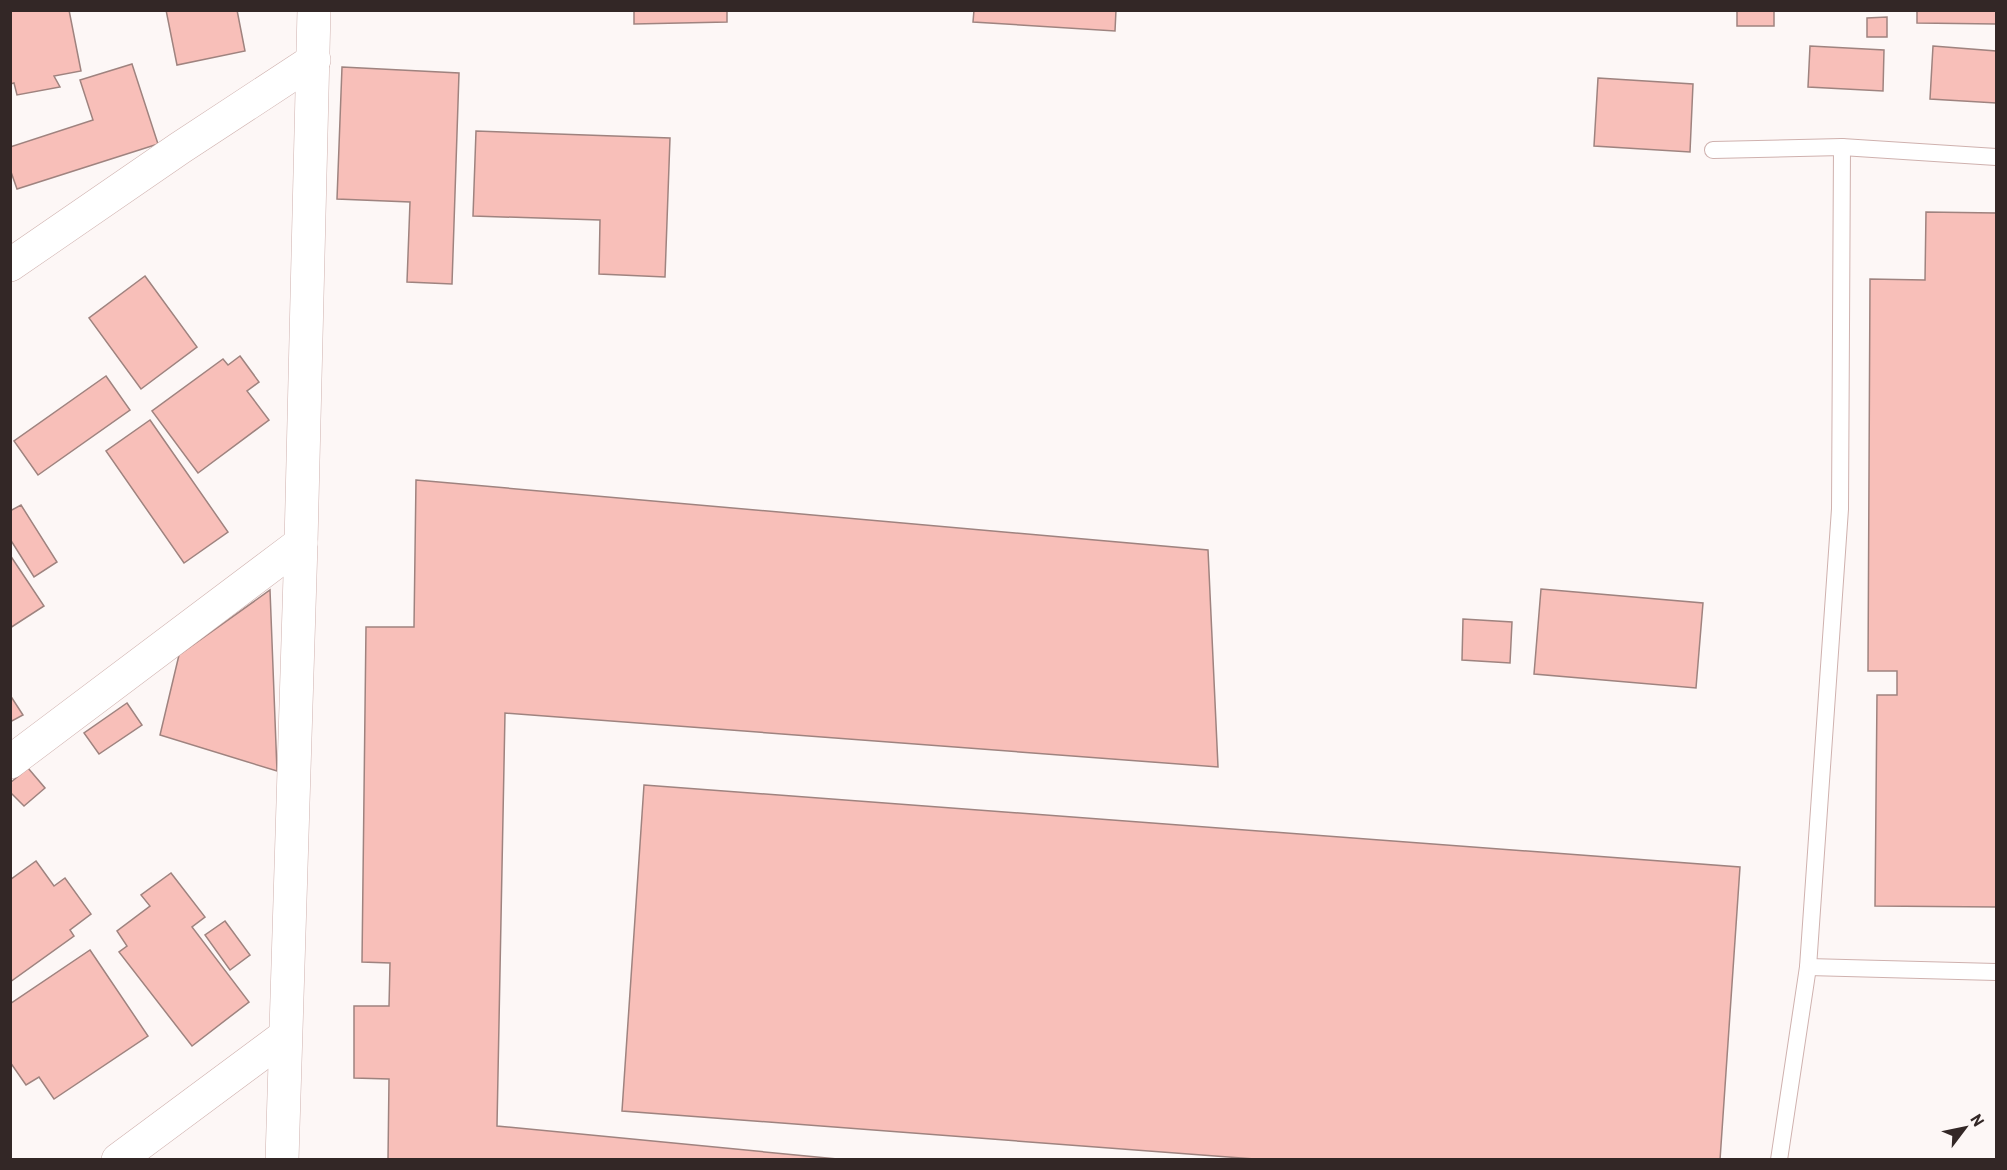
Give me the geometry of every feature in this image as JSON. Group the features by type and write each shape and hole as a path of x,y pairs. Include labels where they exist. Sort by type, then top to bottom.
{"street":[{"path":"282,1160 301,543 314,10"},
{"path":"10,266 180,148 314,60"},
{"path":"10,762 301,543"},
{"path":"118,1160 285,1036"}],"lane":[{"path":"1779,1160 1808,967 1840,509 1842,147"},
{"path":"1713,150 1842,147 1996,157"},
{"path":"1808,967 1996,972"}],"building":[{"path":"10,10 69,10 81,71 54,76 60,87 17,95 14,83 10,84"},
{"path":"166,10 237,10 245,51 177,65"},
{"path":"634,10 727,10 727,22 634,24"},
{"path":"974,10 1116,10 1115,31 973,22"},
{"path":"1737,10 1774,10 1774,26 1737,26"},
{"path":"1917,10 1996,10 1996,24 1917,23"},
{"path":"1887,17 1887,37 1867,37 1867,18"},
{"path":"1810,46 1884,50 1883,91 1808,87"},
{"path":"1933,46 1996,51 1996,103 1930,99"},
{"path":"132,64 158,144 17,189 10,169 10,147 93,120 80,80"},
{"path":"342,67 459,73 452,284 407,282 410,202 337,199"},
{"path":"1598,78 1693,84 1690,152 1594,146"},
{"path":"476,131 670,138 665,277 599,274 600,220 473,216"},
{"path":"1926,212 1996,213 1996,907 1875,906 1877,695 1897,695 1897,671 1868,671 1870,279 1925,280"},
{"path":"145,276 197,347 141,389 89,318"},
{"path":"240,356 259,382 247,391 269,420 198,473 152,411 223,359 228,365"},
{"path":"106,376 130,410 38,475 14,441"},
{"path":"150,420 228,532 184,563 106,451"},
{"path":"416,480 1208,550 1218,767 505,713 497,1126 848,1160 388,1160 389,1079 354,1078 354,1006 389,1006 390,963 362,962 366,627 414,627"},
{"path":"21,505 57,562 34,577 10,539 10,511"},
{"path":"10,555 44,606 10,628"},
{"path":"1541,589 1703,603 1696,688 1534,674"},
{"path":"270,590 277,771 160,735 179,655"},
{"path":"1463,619 1512,622 1510,663 1462,660"},
{"path":"10,695 23,715 10,722"},
{"path":"127,703 142,725 99,754 84,733"},
{"path":"28,768 45,788 24,806 10,792 10,783"},
{"path":"644,785 1740,867 1720,1160 1268,1160 622,1111"},
{"path":"36,861 54,886 65,878 91,914 70,930 74,936 10,982 10,880"},
{"path":"171,873 205,917 192,927 249,1002 192,1046 119,952 127,946 117,931 150,906 141,895"},
{"path":"225,921 250,955 230,970 205,935"},
{"path":"90,950 148,1036 54,1099 39,1077 26,1085 10,1062 10,1004"}]}
